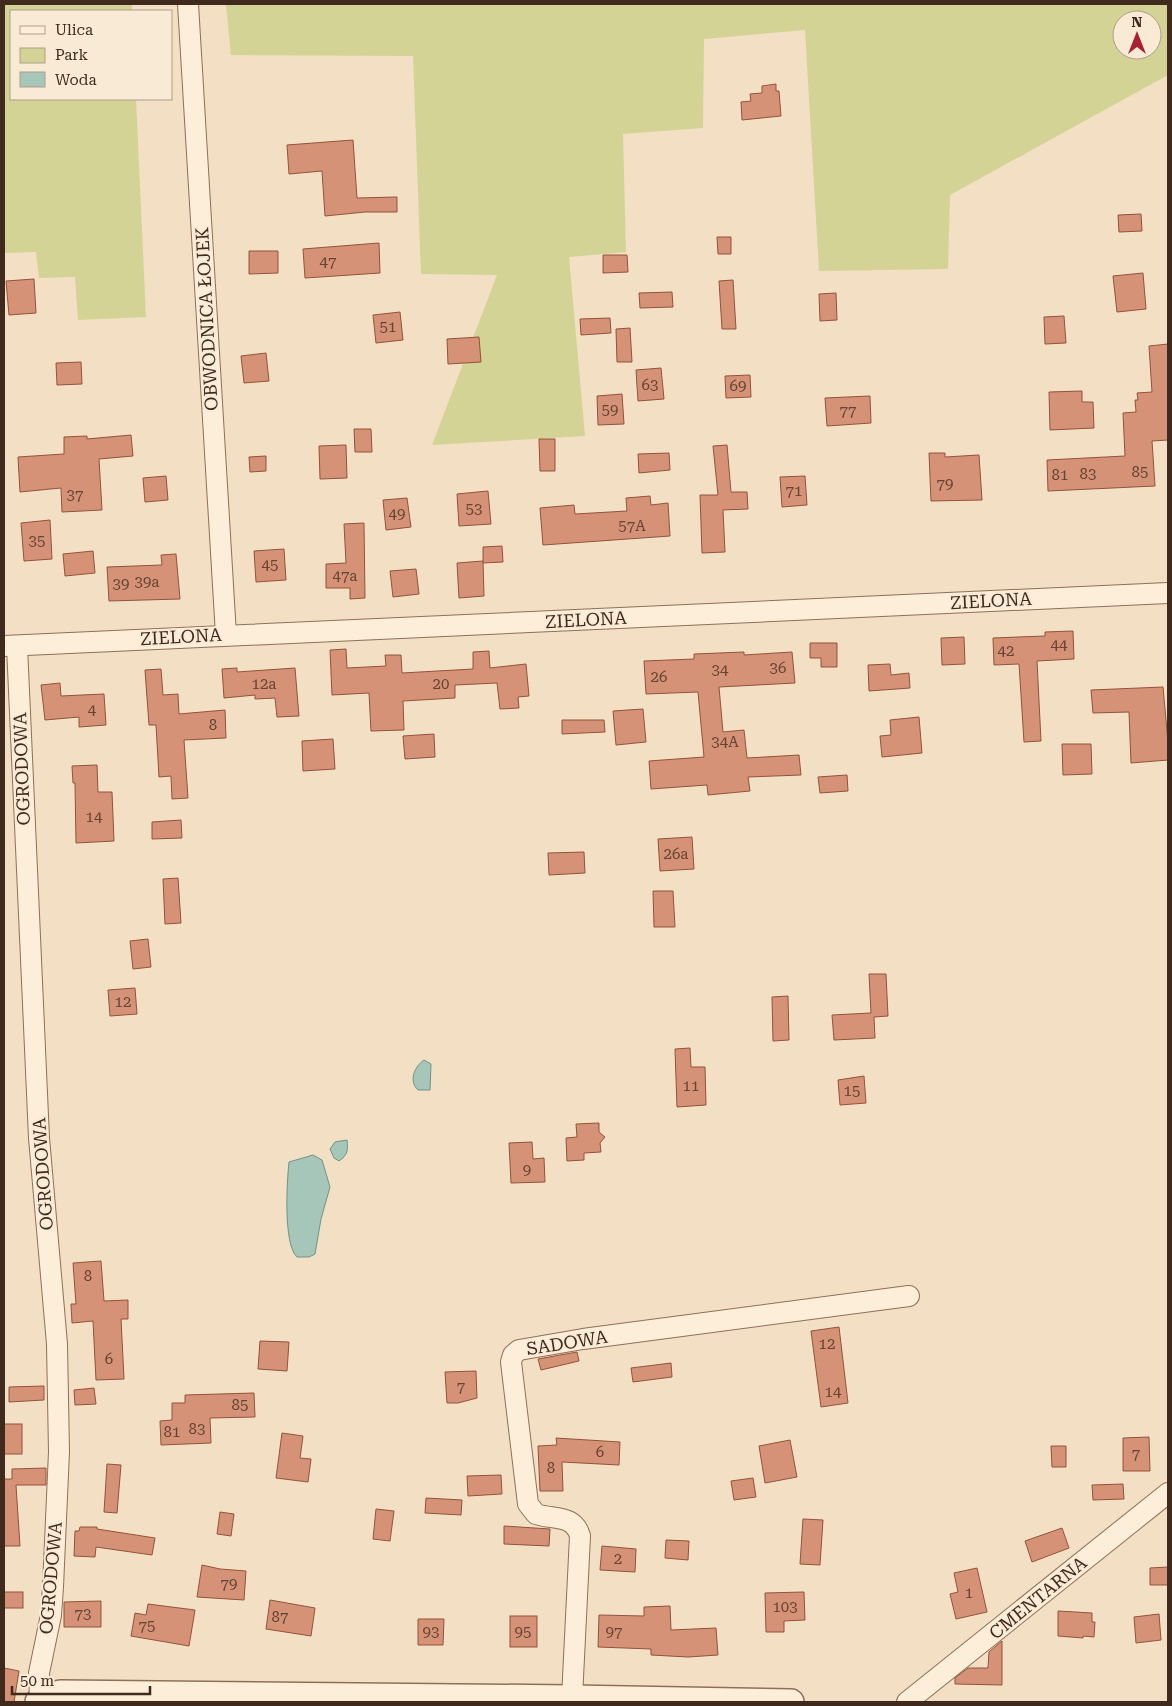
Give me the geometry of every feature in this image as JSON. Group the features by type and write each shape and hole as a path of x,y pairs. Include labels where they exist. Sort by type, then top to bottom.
{"street":[{"name":"OBWODNICA ŁOJEK","path":"188,4 226,635"},
{"name":"ZIELONA","path":"10,646 1168,594"},
{"name":"OGRODOWA","path":"10,646 39,1138 57,1354 59,1452 53,1587 51,1615 40,1673 39,1701"},
{"name":"SADOWA","path":"572,1698 580,1536 577,1528 569,1521 536,1514 528,1504 511,1362 513,1355 519,1350 583,1339 909,1296"},
{"name":"CMENTARNA","path":"907,1702 1168,1493"},
{"path":"39,1701 45,1697 60,1693 791,1702"}],"green space":[{"path":"4,4 132,4 132,10 10,10 10,100 136,100 146,317 78,320 75,277 39,278 36,252 4,253"},
{"path":"226,4 1168,4 1168,75 950,195 948,269 819,271 805,30 704,39 703,128 623,134 626,252 569,257 585,436 432,445 497,275 421,274 413,56 231,55"}],"water":[{"path":"424,1060 431,1064 430,1090 418,1090 413,1082 413,1078 418,1066"},
{"path":"347,1140 347,1152 339,1161 334,1158 330,1149 335,1142"},
{"path":"313,1155 322,1160 330,1187 321,1219 315,1254 309,1257 297,1257 293,1250 288,1226 289,1162"}],"building":[{"path":"776,84 776,91 779,91 781,116 742,120 741,102 751,101 750,94 762,93 762,86"},
{"path":"353,140 357,198 397,197 397,212 365,212 325,216 322,171 289,174 287,145"},
{"path":"1141,214 1142,231 1119,232 1118,215"},
{"path":"717,237 731,237 731,254 718,254"},
{"path":"379,243 380,273 305,278 303,249"},
{"path":"249,251 278,251 278,273 249,274"},
{"path":"603,255 627,255 628,272 603,273"},
{"path":"1143,273 1146,309 1117,312 1113,276"},
{"path":"34,279 36,313 9,315 6,281"},
{"path":"733,280 736,329 722,329 719,281"},
{"path":"672,292 673,307 640,308 639,293"},
{"path":"836,293 837,320 820,321 819,294"},
{"path":"400,312 403,340 376,343 373,315"},
{"path":"1064,316 1066,343 1045,344 1044,317"},
{"path":"610,318 611,333 581,335 580,319"},
{"path":"630,328 632,362 617,362 616,329"},
{"path":"479,337 481,362 448,364 447,339"},
{"path":"1168,344 1168,440 1152,441 1155,486 1048,491 1047,460 1125,456 1123,413 1136,412 1135,400 1138,400 1137,393 1152,392 1149,346"},
{"path":"266,353 269,381 244,383 241,356"},
{"path":"81,362 82,384 57,385 56,363"},
{"path":"661,368 664,399 638,401 636,370"},
{"path":"750,375 751,397 726,398 725,376"},
{"path":"1082,391 1082,402 1093,402 1094,428 1050,430 1049,392"},
{"path":"622,394 624,424 598,425 597,396"},
{"path":"870,396 871,423 827,426 825,398"},
{"path":"354,429 371,429 372,452 355,452"},
{"path":"131,435 133,456 99,459 102,510 62,512 61,488 20,492 18,457 64,454 64,437 87,436 87,439"},
{"path":"539,439 555,439 555,471 540,471"},
{"path":"346,445 347,478 320,479 319,446"},
{"path":"727,445 731,492 747,492 748,509 723,510 725,552 702,553 700,495 718,495 713,446"},
{"path":"669,453 670,470 639,473 638,454"},
{"path":"929,453 945,453 945,457 979,455 982,500 931,501"},
{"path":"266,456 266,471 250,472 249,457"},
{"path":"166,476 168,500 145,502 143,478"},
{"path":"805,476 807,505 782,507 780,477"},
{"path":"488,491 491,524 459,526 457,494"},
{"path":"650,496 651,505 668,503 670,536 543,545 540,508 574,505 575,514 627,511 626,498"},
{"path":"407,498 411,527 386,530 383,500"},
{"path":"50,520 52,559 24,561 21,523"},
{"path":"364,523 365,598 350,599 350,588 326,588 326,564 346,563 344,524"},
{"path":"502,546 503,562 483,563 483,547"},
{"path":"284,549 286,580 256,582 254,551"},
{"path":"93,551 95,573 65,576 63,554"},
{"path":"176,554 180,599 109,601 107,567 162,565 161,555"},
{"path":"483,561 484,596 459,598 457,563"},
{"path":"416,569 419,594 393,597 390,571"},
{"path":"1073,631 1074,659 1037,661 1041,741 1024,742 1019,664 994,665 993,638 1045,636 1045,632"},
{"path":"964,637 965,664 942,665 941,638"},
{"path":"810,643 837,643 837,667 821,667 821,658 810,658"},
{"path":"346,649 347,668 386,666 385,655 401,655 402,673 473,669 473,652 489,651 490,668 526,664 529,696 518,697 519,708 500,709 497,683 455,685 455,698 403,701 404,730 371,731 369,693 332,695 330,650"},
{"path":"744,652 744,655 792,652 795,683 719,687 723,732 744,730 747,758 799,755 801,775 748,777 750,791 708,795 707,785 651,789 649,761 704,757 698,692 646,694 644,661 694,659 694,654"},
{"path":"890,664 891,675 909,673 910,688 869,691 868,665"},
{"path":"237,668 237,672 295,668 299,716 277,717 275,698 255,699 255,695 224,698 222,669"},
{"path":"161,669 163,695 178,694 179,714 225,710 226,738 184,740 188,798 172,799 171,776 159,777 156,725 149,725 145,670"},
{"path":"60,683 61,696 104,694 106,725 79,727 79,717 45,720 41,685"},
{"path":"1163,687 1168,760 1131,763 1129,712 1093,713 1091,690"},
{"path":"643,709 646,742 616,745 613,711"},
{"path":"919,717 922,753 882,757 880,736 891,735 890,720"},
{"path":"562,720 604,720 605,732 562,734"},
{"path":"434,734 435,757 405,759 403,736"},
{"path":"333,739 335,769 303,771 302,741"},
{"path":"1062,744 1091,744 1092,774 1063,775"},
{"path":"97,765 98,792 112,792 114,841 76,843 75,783 73,783 72,766"},
{"path":"847,775 848,791 820,793 818,777"},
{"path":"181,820 182,838 152,839 152,822"},
{"path":"692,837 694,869 660,871 658,839"},
{"path":"584,852 585,873 549,875 548,853"},
{"path":"178,878 181,923 165,924 163,879"},
{"path":"653,891 673,891 675,927 654,927"},
{"path":"148,939 151,967 133,969 130,941"},
{"path":"869,974 886,974 888,1016 874,1017 875,1038 834,1040 832,1015 871,1013"},
{"path":"135,988 137,1014 110,1016 108,990"},
{"path":"788,996 789,1040 773,1041 772,997"},
{"path":"690,1048 691,1067 705,1067 706,1105 677,1107 675,1049"},
{"path":"864,1076 866,1103 840,1105 838,1080"},
{"path":"599,1123 599,1132 605,1137 600,1143 601,1152 584,1153 584,1160 567,1161 566,1138 577,1137 576,1124"},
{"path":"532,1142 533,1159 544,1158 545,1182 511,1183 509,1143"},
{"path":"101,1261 104,1301 128,1300 128,1319 121,1319 124,1379 96,1380 93,1321 72,1323 71,1304 76,1304 73,1263"},
{"path":"839,1327 848,1403 821,1407 811,1331"},
{"path":"260,1341 289,1342 287,1371 258,1369"},
{"path":"577,1352 579,1361 541,1370 538,1359"},
{"path":"671,1363 672,1377 633,1382 631,1368"},
{"path":"476,1371 477,1398 458,1403 447,1403 445,1372"},
{"path":"44,1386 44,1400 9,1402 9,1387"},
{"path":"94,1388 96,1404 75,1405 74,1390"},
{"path":"254,1393 255,1417 210,1418 211,1443 161,1445 160,1421 172,1420 172,1403 185,1403 185,1395"},
{"path":"4,1424 22,1424 22,1454 4,1454"},
{"path":"282,1433 303,1436 300,1458 311,1459 308,1482 276,1478"},
{"path":"1149,1437 1150,1471 1123,1471 1123,1438"},
{"path":"556,1438 620,1442 619,1465 562,1462 563,1491 540,1491 538,1446 557,1445"},
{"path":"790,1440 797,1477 765,1483 759,1446"},
{"path":"1051,1446 1066,1446 1066,1467 1052,1467"},
{"path":"107,1464 121,1465 117,1513 104,1512"},
{"path":"46,1468 46,1485 16,1485 20,1546 4,1546 4,1479 12,1479 12,1469"},
{"path":"501,1475 502,1494 468,1496 467,1476"},
{"path":"753,1478 756,1497 734,1500 731,1481"},
{"path":"1123,1484 1124,1499 1093,1500 1092,1485"},
{"path":"426,1498 462,1500 461,1515 425,1513"},
{"path":"376,1509 394,1511 390,1541 373,1539"},
{"path":"220,1512 234,1514 231,1536 217,1534"},
{"path":"803,1519 823,1520 820,1565 800,1564"},
{"path":"504,1526 550,1529 549,1546 504,1544"},
{"path":"80,1527 97,1527 97,1529 155,1538 152,1555 96,1547 95,1557 74,1556 75,1531 79,1531"},
{"path":"1062,1528 1069,1548 1032,1562 1025,1541"},
{"path":"666,1540 689,1541 688,1560 665,1558"},
{"path":"602,1546 636,1549 635,1572 600,1570"},
{"path":"202,1565 220,1569 246,1571 244,1600 197,1597"},
{"path":"1168,1567 1168,1585 1150,1585 1150,1568"},
{"path":"977,1568 987,1612 956,1619 950,1594 958,1592 954,1573"},
{"path":"4,1592 23,1592 23,1608 4,1608"},
{"path":"804,1592 805,1620 784,1621 784,1632 766,1632 765,1593"},
{"path":"270,1600 315,1608 311,1636 266,1629"},
{"path":"101,1601 101,1627 64,1627 64,1602"},
{"path":"148,1604 195,1610 189,1646 131,1636 135,1613 146,1615"},
{"path":"670,1606 671,1630 716,1628 718,1655 688,1657 651,1655 651,1649 598,1647 599,1615 644,1616 644,1607"},
{"path":"1058,1611 1092,1613 1092,1622 1095,1622 1094,1637 1058,1636"},
{"path":"1159,1614 1161,1640 1136,1643 1134,1617"},
{"path":"510,1616 537,1616 537,1647 510,1647"},
{"path":"418,1619 444,1619 443,1645 418,1645"},
{"path":"1002,1641 1002,1685 955,1684 955,1678 968,1668 988,1668 989,1652"},
{"path":"4,1668 19,1671 14,1702 4,1702"}]}
